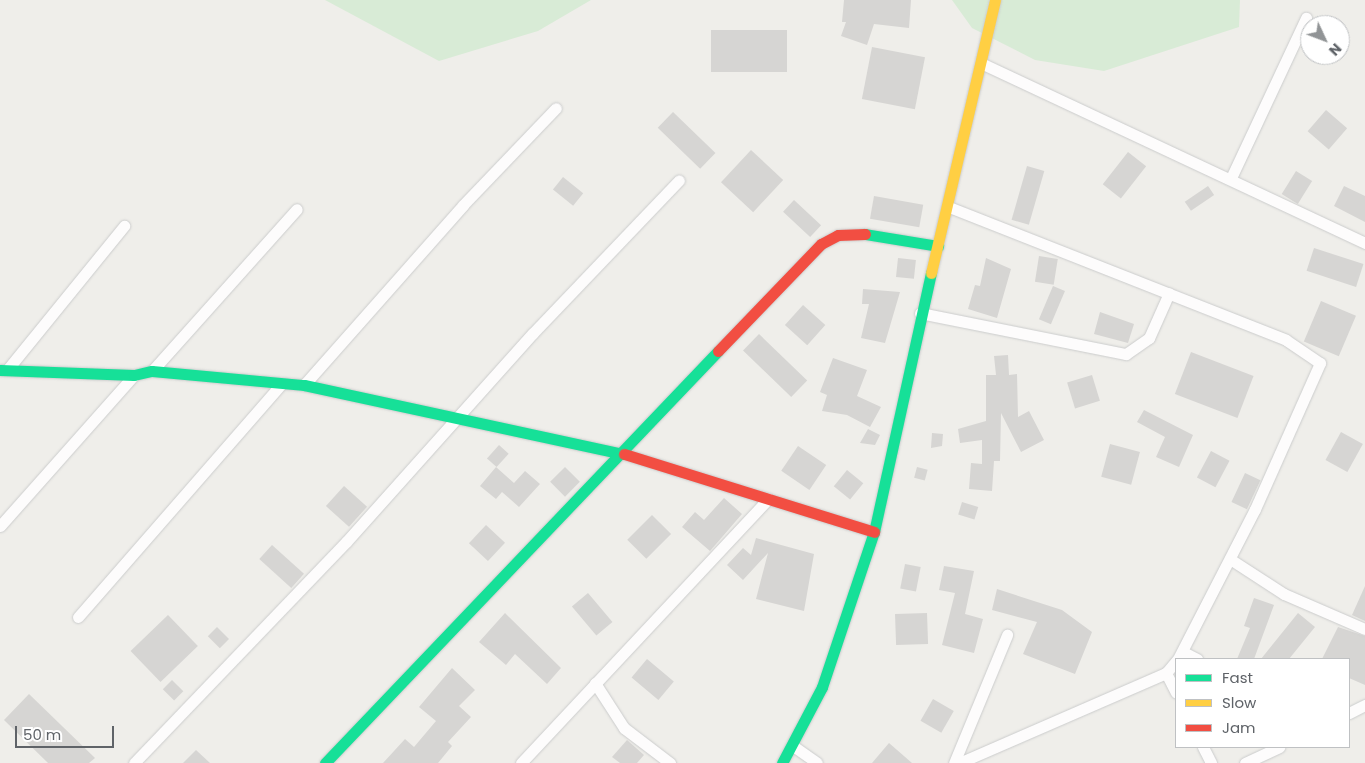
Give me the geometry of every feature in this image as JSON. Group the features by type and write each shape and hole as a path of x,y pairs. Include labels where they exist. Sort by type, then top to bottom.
{"street":[{"path":"782,763 793,746 822,686 874,532 920,313 949,207 983,64 995,0"},
{"path":"1231,178 1300,31"},
{"path":"983,64 1231,178 1365,243"},
{"path":"304,384 463,205 556,108"},
{"path":"134,763 359,528 458,417 679,180"},
{"path":"949,207 1286,340 1320,362 1230,559 1179,658"},
{"path":"152,371 297,209"},
{"path":"3,370 124,226"},
{"path":"325,763 821,244 838,235 867,234 938,246"},
{"path":"920,313 1126,354 1149,338 1169,293"},
{"path":"3,370 134,375 152,371 281,384 304,384 622,453 874,532"},
{"path":"0,526 134,375"},
{"path":"78,618 281,384"},
{"path":"521,763 768,499"},
{"path":"1230,559 1284,594 1365,629"},
{"path":"954,763 1007,636"},
{"path":"959,763 1166,673 1175,663"},
{"path":"1166,673 1175,691"},
{"path":"595,683 624,728 663,761"},
{"path":"1350,712 1365,705"},
{"path":"793,746 818,763"},
{"path":"1204,748 1211,763"},
{"path":"1245,763 1278,748"}],"green space":[{"path":"325,0 591,0 538,31 439,61"},
{"path":"952,0 1240,0 1239,27 1104,71 1035,60 972,28"}],"building":[{"path":"844,0 911,0 909,28 874,24 867,45 841,36 846,22 842,22"},
{"path":"711,30 787,30 787,72 711,72"},
{"path":"872,47 925,57 915,109 862,99"},
{"path":"1326,110 1347,128 1329,150 1308,131"},
{"path":"673,112 715,153 700,169 658,128"},
{"path":"751,150 783,180 753,212 721,182"},
{"path":"1128,152 1146,166 1121,198 1103,184"},
{"path":"1027,166 1044,171 1029,225 1012,220"},
{"path":"1296,171 1312,181 1298,204 1282,194"},
{"path":"563,177 583,193 573,206 553,189"},
{"path":"1208,186 1214,195 1191,211 1185,202"},
{"path":"1344,186 1365,196 1365,222 1334,206"},
{"path":"874,196 923,205 919,227 870,219"},
{"path":"794,200 821,225 810,237 783,212"},
{"path":"1314,248 1363,264 1356,287 1307,271"},
{"path":"1039,256 1058,259 1054,285 1035,282"},
{"path":"898,258 916,260 914,279 896,277"},
{"path":"986,258 1011,269 997,318 968,309 975,285 980,286"},
{"path":"1053,286 1065,291 1051,324 1039,319"},
{"path":"863,289 900,292 885,343 861,338 869,304 862,304"},
{"path":"1321,301 1356,316 1339,356 1304,342"},
{"path":"803,305 825,325 807,345 785,325"},
{"path":"1100,312 1134,324 1128,343 1094,334"},
{"path":"759,334 807,381 791,397 743,351"},
{"path":"1191,352 1254,376 1237,418 1175,394"},
{"path":"1008,355 1009,375 1017,374 1018,417 1029,411 1044,440 1021,452 1001,413 1000,461 994,461 992,491 969,489 971,463 982,464 982,440 960,443 958,429 986,421 986,375 996,375 994,356"},
{"path":"833,358 867,370 857,396 881,407 870,427 847,415 822,411 827,395 820,392"},
{"path":"1092,375 1100,401 1075,408 1067,383"},
{"path":"1144,410 1193,435 1179,467 1156,457 1165,437 1137,422"},
{"path":"868,429 880,435 875,445 860,443"},
{"path":"1341,432 1363,444 1347,472 1325,460"},
{"path":"932,433 943,434 942,446 931,448"},
{"path":"1110,444 1140,452 1131,485 1101,477"},
{"path":"499,445 509,454 497,467 487,458"},
{"path":"798,446 826,465 809,490 781,471"},
{"path":"1211,451 1230,461 1215,487 1197,477"},
{"path":"496,467 514,483 525,471 540,484 519,507 502,492 496,499 480,486"},
{"path":"565,467 580,482 565,497 550,482"},
{"path":"917,467 928,470 925,480 914,478"},
{"path":"847,470 863,483 850,500 834,486"},
{"path":"1245,473 1260,480 1247,509 1231,502"},
{"path":"344,486 367,507 349,527 326,506"},
{"path":"724,498 742,514 710,551 682,527 695,512 704,520"},
{"path":"962,502 978,507 974,519 958,514"},
{"path":"652,515 671,534 646,559 627,540"},
{"path":"486,525 505,543 488,561 469,543"},
{"path":"756,538 814,554 804,611 756,599 768,553 743,580 727,565 743,548 751,555"},
{"path":"272,545 304,574 291,588 259,559"},
{"path":"905,564 921,567 916,592 900,589"},
{"path":"944,566 974,571 965,614 983,619 974,653 942,645 955,593 939,590"},
{"path":"1365,586 1365,621 1352,615"},
{"path":"997,589 1062,610 1092,632 1075,674 1023,654 1037,622 992,610"},
{"path":"588,593 612,622 596,636 572,606"},
{"path":"1254,598 1274,605 1254,658 1237,658 1250,628 1244,626"},
{"path":"505,613 561,668 547,684 515,654 506,665 479,642"},
{"path":"927,613 928,644 896,645 895,614"},
{"path":"1298,613 1315,627 1290,658 1262,658"},
{"path":"168,615 198,646 160,682 131,651"},
{"path":"217,627 229,639 220,648 208,636"},
{"path":"1338,627 1365,636 1365,685 1350,678 1350,658 1322,658"},
{"path":"647,659 674,681 658,700 632,677"},
{"path":"452,668 475,690 459,706 471,717 448,742 452,746 438,763 383,763 405,739 414,747 436,721 419,707"},
{"path":"172,680 183,691 174,701 163,689"},
{"path":"29,694 95,758 89,763 48,763 4,720"},
{"path":"933,699 954,711 941,733 920,721"},
{"path":"627,740 644,755 637,763 620,763 612,757"},
{"path":"889,743 912,763 872,763"},
{"path":"196,750 210,763 183,763"}],"traffic: fast":[{"path":"865,234 938,246"},
{"path":"782,763 822,687 874,532 931,273"},
{"path":"325,763 718,351"},
{"path":"0,370 134,375 152,371 304,385 624,454"}],"traffic: slow":[{"path":"931,273 995,0"}],"traffic: jam":[{"path":"718,351 821,244 838,235 865,234"},
{"path":"624,454 874,532"}]}
